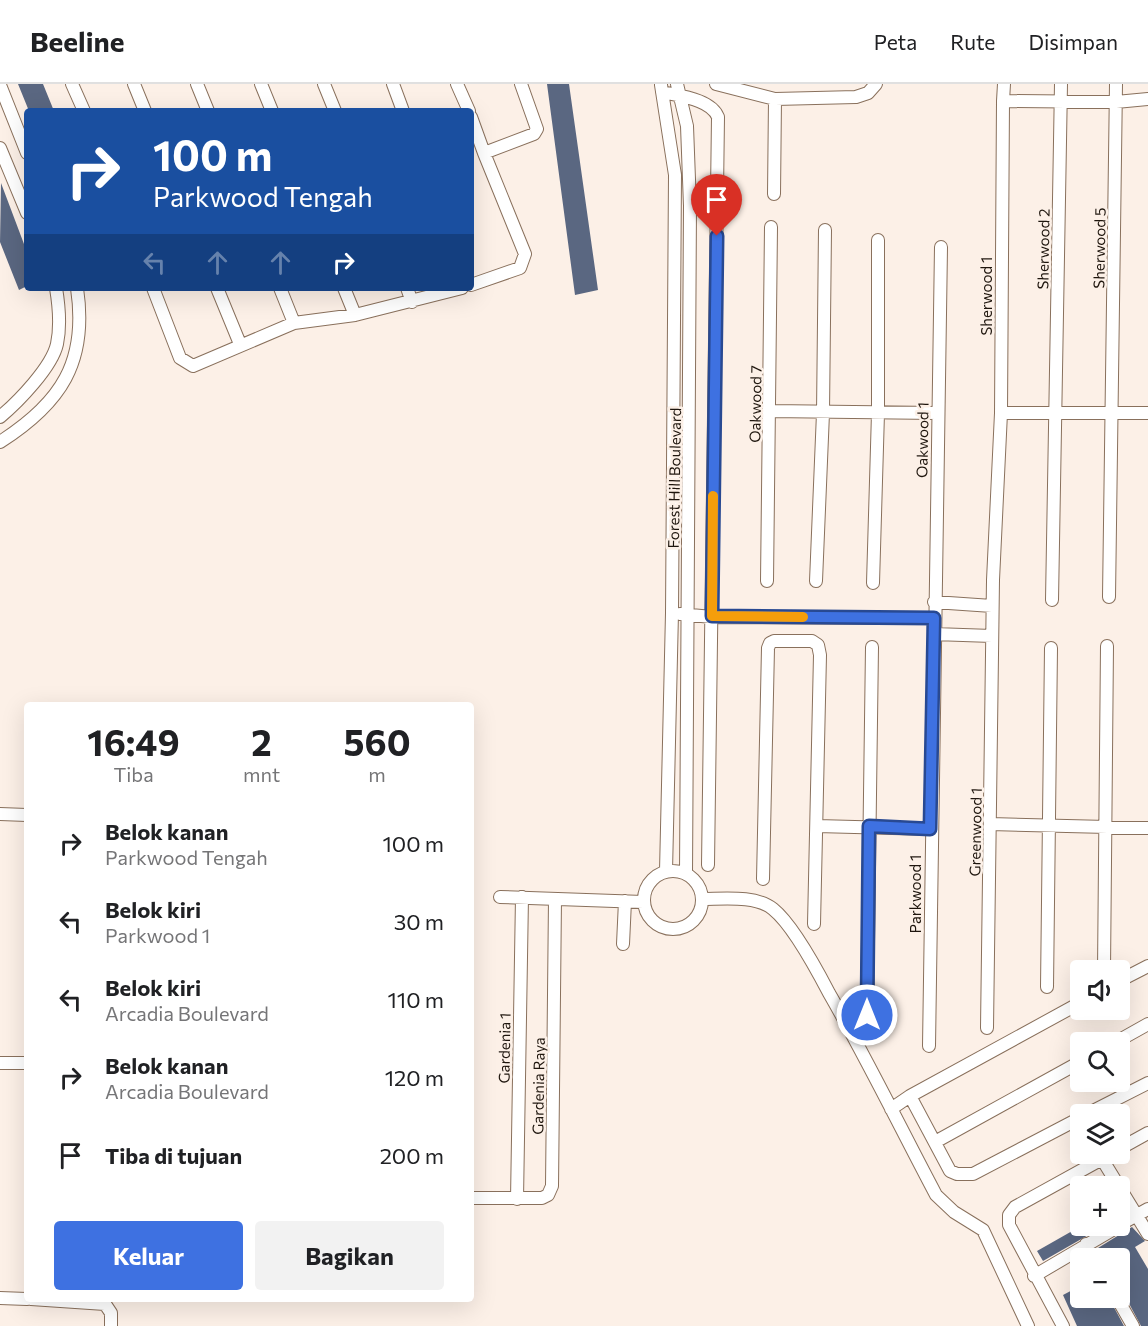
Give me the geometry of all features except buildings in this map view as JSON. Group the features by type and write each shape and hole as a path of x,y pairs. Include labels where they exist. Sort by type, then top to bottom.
{"street":[{"path":"72,84 83,108"},
{"path":"134,84 144,108"},
{"path":"197,84 207,108"},
{"path":"261,84 271,108"},
{"path":"324,84 334,108"},
{"path":"393,84 402,108"},
{"path":"457,84 466,108"},
{"path":"484,153 534,134 537,129 521,84"},
{"path":"716,84 775,99 856,96 867,93 876,84"},
{"name":"Sherwood 1","path":"992,636 1001,413 1004,84"},
{"name":"Sherwood 2","path":"1052,600 1061,84"},
{"name":"Sherwood 5","path":"1108,597 1116,84"},
{"path":"0,85 24,145"},
{"path":"662,88 678,90 714,110 718,117 708,865"},
{"name":"Forest Hill Boulevard","path":"662,88 675,175 672,613 666,871"},
{"name":"Forest Hill Boulevard","path":"678,90 687,126 690,206 686,874"},
{"path":"774,194 775,99"},
{"path":"1003,101 1060,103 1148,99"},
{"path":"474,127 525,254 524,263 520,268 474,283"},
{"path":"0,148 24,206"},
{"name":"Oakwood 7","path":"767,581 771,227"},
{"path":"816,581 823,413 825,230"},
{"path":"873,583 878,413 878,240"},
{"name":"Oakwood 1","path":"934,634 941,247"},
{"path":"0,417 33,385 57,346 60,310 57,291"},
{"path":"0,442 31,419 59,393 76,353 81,317 77,291"},
{"path":"154,291 180,358 187,364 199,365 240,344 294,323 355,315 449,291"},
{"path":"218,291 240,344"},
{"path":"281,291 294,323"},
{"path":"345,291 355,315"},
{"path":"408,291 412,302"},
{"path":"770,411 937,413"},
{"path":"1001,413 1148,412"},
{"path":"934,602 992,606"},
{"path":"672,613 712,616 934,618"},
{"path":"934,634 992,636"},
{"name":"Parkwood 1","path":"929,1046 934,634"},
{"name":"Greenwood 1","path":"987,1028 992,636"},
{"path":"763,879 768,648 774,641 812,641 818,645 820,655 814,924"},
{"path":"1104,960 1107,646"},
{"path":"867,1015 873,647"},
{"path":"1047,987 1051,648"},
{"path":"0,814 24,815"},
{"path":"990,824 1148,828"},
{"path":"817,826 930,829"},
{"path":"666,871 686,874 694,880 702,899 696,918 688,925 669,930 651,920 643,902 649,882 666,871"},
{"path":"500,897 643,902"},
{"name":"Gardenia 1","path":"517,1199 522,897"},
{"name":"Gardenia Raya","path":"474,1198 542,1198 548,1195 552,1186 555,899"},
{"path":"702,899 744,900 761,903 774,909 807,953 936,1195 954,1212 983,1230 1028,1326"},
{"path":"623,944 626,901"},
{"path":"1130,975 1148,966"},
{"path":"891,1109 910,1096 1070,1008"},
{"path":"1130,1034 1148,1024"},
{"path":"0,1063 24,1063"},
{"path":"935,1142 1070,1068"},
{"path":"1107,1104 1148,1083"},
{"path":"910,1096 950,1171 957,1174 973,1174 1070,1123"},
{"path":"1130,1143 1148,1133"},
{"path":"1063,1326 1034,1276 1010,1225 1011,1210 1092,1164"},
{"path":"1111,1164 1143,1212 1148,1234"},
{"path":"1130,1220 1143,1212"},
{"path":"1034,1276 1101,1236"},
{"path":"1086,1244 1088,1248"},
{"path":"0,1298 24,1299"},
{"path":"75,1302 105,1304 111,1313 111,1326"},
{"path":"1123,1308 1133,1326"}],"slow traffic":[{"path":"713,496 712,616 803,617"}],"route":[{"path":"717,236 712,616 934,618 930,829 869,826 867,1015"}]}
